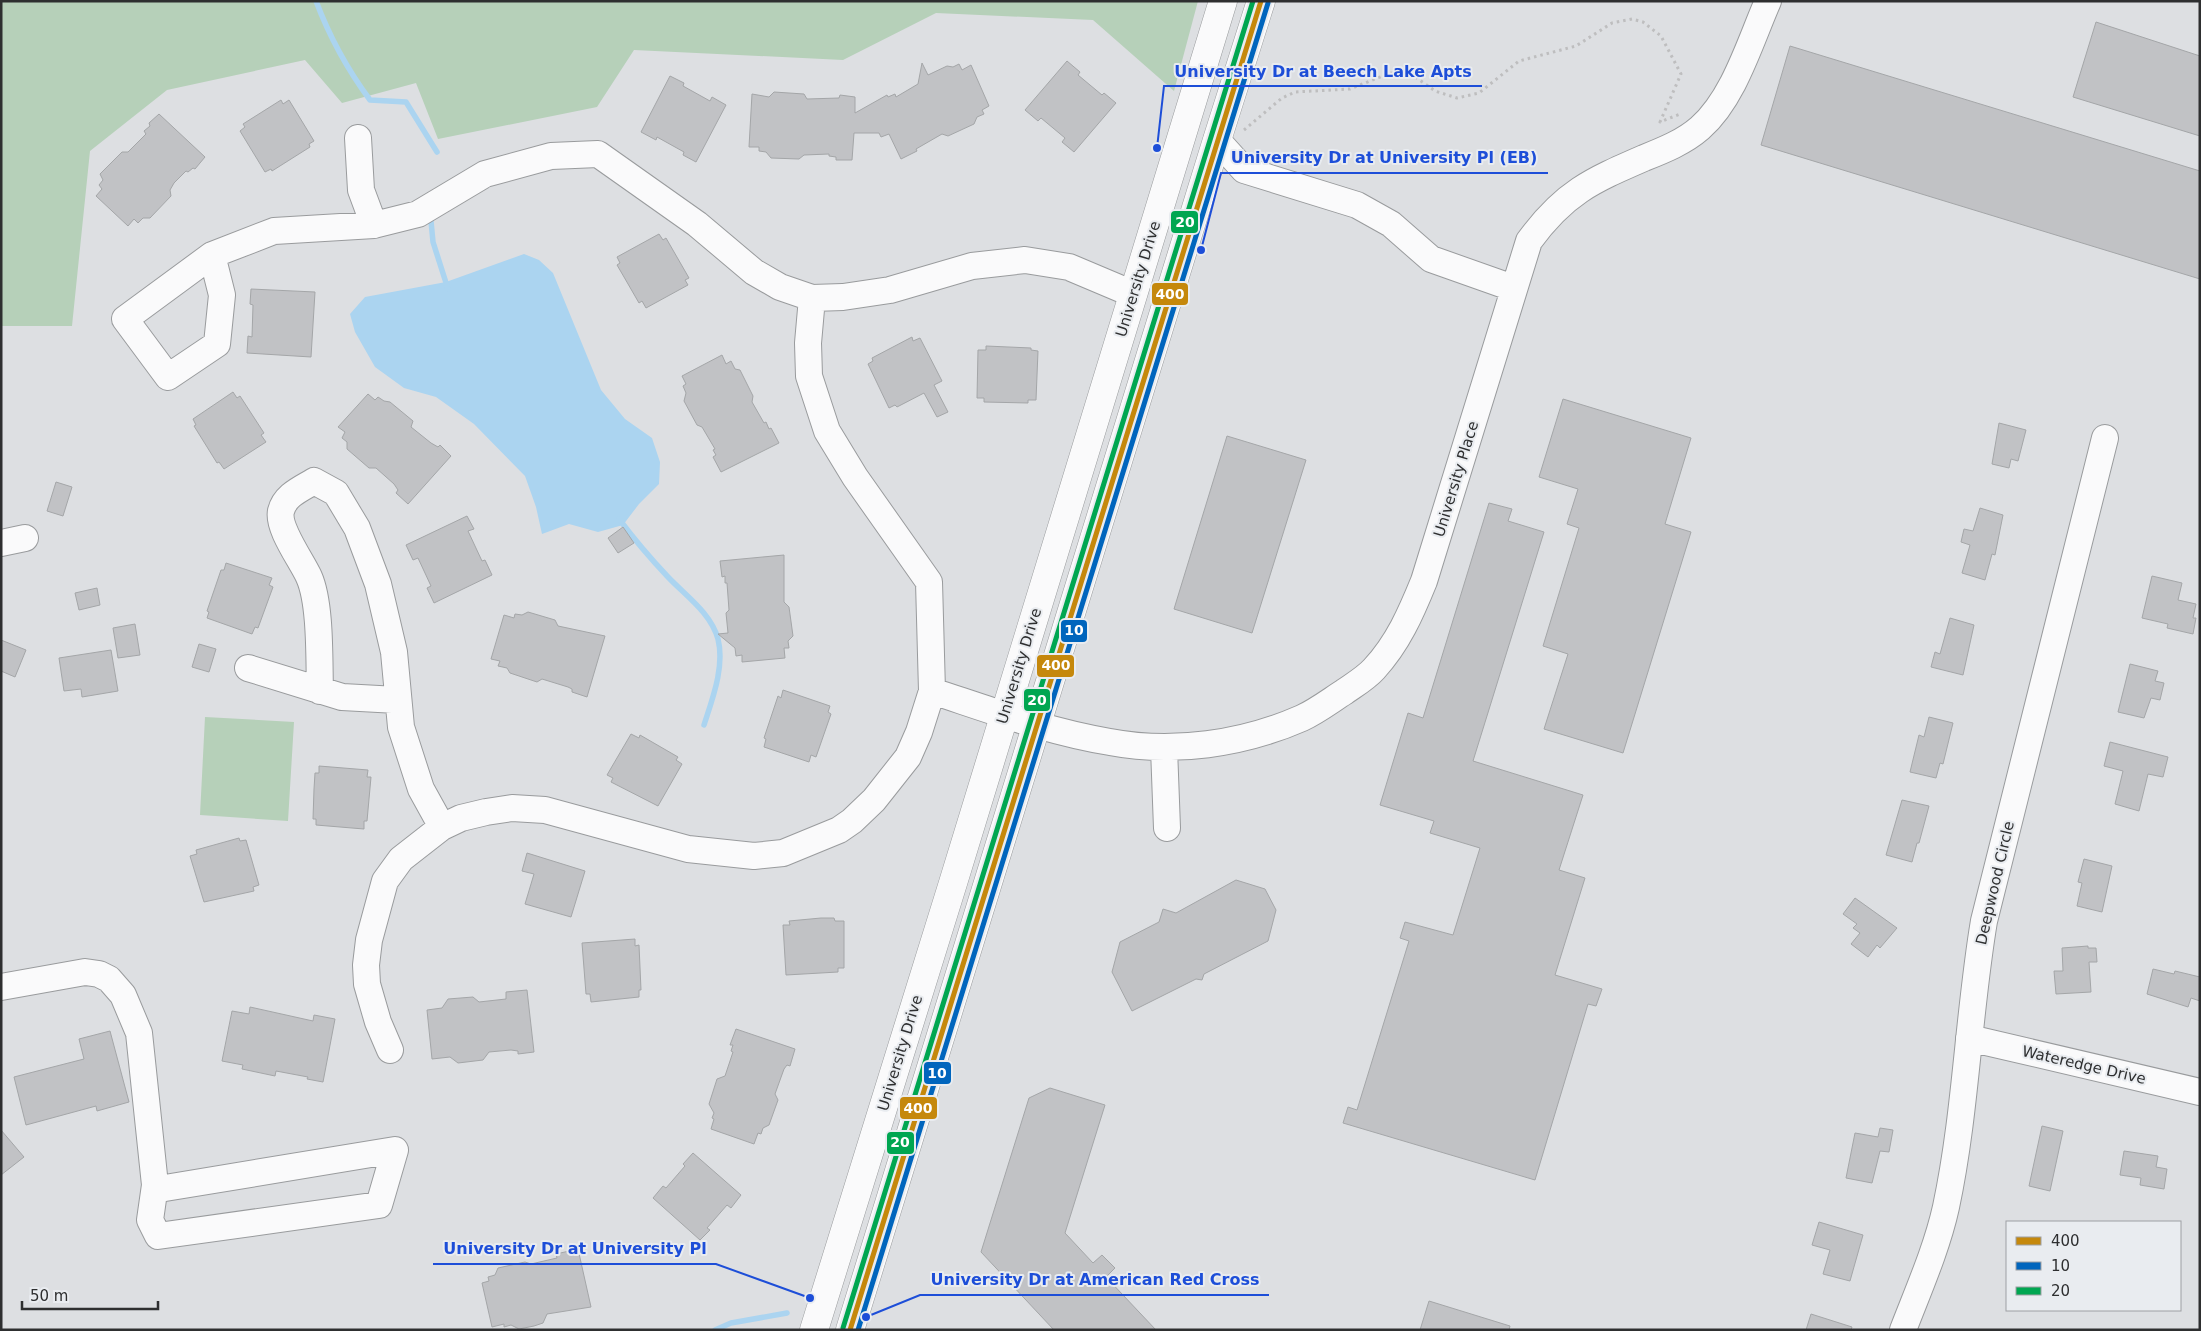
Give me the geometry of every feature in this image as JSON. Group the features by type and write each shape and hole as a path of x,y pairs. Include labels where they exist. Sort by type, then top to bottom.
{"main road":[{"name":"University Drive","path":"814,1330 953,884 1223,1"},
{"path":"850,1330 1204,180 1228,137 1262,1"}],"street":[{"name":"University Place","path":"932,691 1038,724 1110,743 1164,748 1245,737 1303,718 1319,709 1373,670 1396,641 1409,617 1437,540 1529,241 1542,222 1566,198 1597,179 1685,140 1702,126 1719,104 1740,69 1768,1"},
{"path":"1228,137 1244,170"},
{"path":"358,138 361,190 374,225"},
{"path":"212,255 222,295 217,344 168,378 125,319 212,255 274,231 374,225 418,214 485,174 551,156 598,154 669,203 754,272 780,287 812,298 843,297 890,290 972,266 1025,260 1069,267 1133,294"},
{"path":"1204,180 1244,170 1357,205 1390,224 1431,259 1457,270 1513,288"},
{"path":"390,1050 378,1022 367,984 366,965 369,940 385,881 401,859 442,827 461,818 486,812 512,808 545,810 688,850 754,856 783,853 839,830 874,800 908,757 919,732 932,691 929,582 855,477 827,431 809,376 812,298"},
{"name":"Deepwood Circle","path":"1904,1330 1946,1209 1961,1115 1974,983 1984,921 2106,438"},
{"path":"320,691 315,602 310,579 284,529 281,513 286,499 314,480 336,493 357,528 378,584 394,652 401,727 421,789 442,827"},
{"path":"248,668 342,697 397,700"},
{"path":"1164,748 1166,828"},
{"path":"1,987 85,972 99,974 109,979 123,995 139,1033 155,1184 150,1220 158,1236 380,1205 395,1150 166,1188 155,1184"},
{"name":"Wateredge Drive","path":"1969,1038 2200,1092"}],"path":[{"path":"1228,137 1282,98 1295,92 1350,90 1390,73 1411,74 1435,91 1456,98 1480,93 1519,61 1576,46 1612,23 1632,19 1643,22 1660,36 1669,48 1681,74 1660,122 1687,109"}],"green space":[{"path":"1,1 1198,1 1174,91 1093,20 936,13 843,60 634,50 597,107 438,139 416,83 342,103 305,60 167,90 90,151 72,326 1,326"},
{"path":"205,717 294,722 288,821 200,815"}],"water":[{"path":"524,254 539,260 553,273 601,390 625,419 652,438 660,462 659,484 639,504 623,525 598,532 569,524 542,534 536,507 525,476 474,424 436,397 404,388 375,367 355,332 350,314 365,297 446,282"}],"building":[{"path":"2096,22 2200,56 2200,136 2073,97"},
{"path":"1790,46 2200,171 2200,279 1761,145"},
{"path":"1067,61 1080,72 1078,75 1102,95 1104,93 1116,103 1074,152 1062,142 1065,138 1041,118 1038,121 1025,110"},
{"path":"922,63 928,75 947,66 953,67 959,64 962,70 971,65 989,106 982,110 984,114 977,117 974,124 948,136 942,134 901,159 889,134 881,137 879,133 854,133 852,160 836,160 836,157 829,156 829,154 804,155 799,159 771,158 766,152 759,151 759,147 749,147 752,94 769,97 774,92 804,94 807,99 839,98 840,95 855,97 855,113 887,95 888,97 895,94 896,97 918,84"},
{"path":"670,76 684,83 683,86 710,101 712,97 726,105 696,162 683,155 684,152 657,137 656,140 641,132"},
{"path":"281,100 283,104 289,100 314,141 309,144 310,147 272,171 271,169 265,172 240,131 245,127 243,124"},
{"path":"159,114 205,157 195,169 186,171 174,183 170,190 171,196 150,218 143,218 138,223 134,219 128,226 96,196 102,189 99,185 103,180 100,174 122,152 128,152 146,134 144,131 150,126 149,123"},
{"path":"659,234 663,240 666,238 689,278 685,280 688,285 646,308 642,301 639,303 617,265 620,263 617,257"},
{"path":"251,289 315,292 311,357 247,353 248,336 252,337 253,305 250,304"},
{"path":"912,337 913,341 920,338 942,381 934,385 948,412 937,417 924,393 897,407 895,405 889,408 868,364 873,361 872,358"},
{"path":"986,346 1031,348 1031,350 1038,351 1036,400 1028,400 1028,403 984,402 984,398 977,398 978,350 986,350"},
{"path":"722,355 726,364 731,361 735,369 740,370 753,396 752,402 764,423 766,422 769,429 771,428 779,443 721,472 713,457 716,455 713,450 715,449 702,427 697,425 684,401 686,393 683,386 686,384 682,376"},
{"path":"233,392 237,398 240,396 264,433 261,435 266,442 224,469 219,462 217,463 194,426 196,425 193,419"},
{"path":"368,394 375,400 378,397 390,402 413,421 411,427 431,443 438,447 440,445 451,456 408,504 396,493 398,490 394,484 376,468 369,468 347,449 347,442 342,438 345,432 338,427"},
{"path":"1563,399 1691,438 1665,524 1691,532 1623,753 1544,729 1568,654 1543,646 1579,528 1567,524 1578,489 1539,477"},
{"path":"1999,423 2026,430 2018,461 2011,459 2009,468 1992,464"},
{"path":"1227,436 1306,460 1252,633 1174,609"},
{"path":"56,482 72,487 63,516 47,511"},
{"path":"1489,503 1512,509 1508,521 1544,532 1473,761 1583,795 1559,870 1585,878 1555,975 1602,989 1596,1006 1588,1004 1535,1180 1343,1123 1348,1107 1357,1110 1409,941 1400,938 1405,922 1453,935 1480,848 1430,833 1434,821 1380,805 1408,713 1423,718"},
{"path":"1980,508 2003,515 1995,555 1992,554 1985,580 1962,573 1970,545 1961,542 1964,529 1973,531"},
{"path":"467,516 474,529 468,531 482,561 485,560 492,575 434,603 427,588 431,586 418,558 413,560 406,545"},
{"path":"623,527 634,543 618,553 608,538"},
{"path":"784,555 784,602 789,607 793,636 788,641 789,648 784,648 785,658 742,662 742,655 736,656 735,648 718,634 728,633 726,613 729,610 727,583 725,583 725,576 722,577 720,561"},
{"path":"226,563 272,578 269,585 273,587 258,628 255,627 252,634 207,618 209,612 207,611 221,570 224,570"},
{"path":"2152,576 2182,583 2178,600 2196,604 2193,618 2196,618 2193,634 2167,628 2168,624 2142,618"},
{"path":"97,588 100,605 79,610 75,593"},
{"path":"528,612 555,620 558,626 605,636 587,697 572,692 572,689 568,687 542,679 537,682 510,673 507,668 498,666 500,661 491,659 504,615 514,618 515,614 522,615"},
{"path":"1950,618 1974,625 1963,675 1931,667 1935,652 1940,654"},
{"path":"135,624 140,655 118,658 113,628"},
{"path":"1,640 26,650 15,677 1,671"},
{"path":"199,644 216,649 209,672 192,667"},
{"path":"111,650 118,691 82,697 81,689 64,691 59,658"},
{"path":"2130,664 2158,671 2155,681 2164,683 2160,700 2151,698 2144,718 2118,712"},
{"path":"783,690 830,706 828,712 831,714 816,757 811,755 809,762 764,747 766,739 764,738 778,696 781,698"},
{"path":"1929,717 1953,723 1943,764 1940,763 1936,778 1910,772 1919,735 1924,737"},
{"path":"631,734 639,738 640,735 678,757 676,760 682,764 658,806 611,782 613,778 607,775"},
{"path":"2110,742 2168,757 2163,777 2148,774 2139,811 2115,804 2123,771 2104,766"},
{"path":"319,766 368,770 367,777 371,777 367,821 364,821 364,829 316,825 316,819 313,819 314,789 315,773 319,773"},
{"path":"1902,800 1929,806 1912,862 1886,855"},
{"path":"239,838 240,841 246,840 259,885 253,887 254,891 204,902 190,856 197,854 196,850"},
{"path":"527,853 585,871 571,917 525,904 534,874 522,871"},
{"path":"2084,859 2112,866 2102,912 2077,906 2082,883 2078,882"},
{"path":"1236,880 1265,889 1276,910 1268,941 1204,974 1202,980 1196,979 1132,1011 1112,972 1120,942 1159,922 1163,909 1176,913"},
{"path":"1855,898 1897,928 1880,948 1877,945 1868,957 1851,944 1860,933 1853,928 1857,924 1843,914"},
{"path":"834,918 835,921 844,921 844,968 838,968 838,972 786,975 783,925 790,925 789,921"},
{"path":"635,939 635,946 639,945 641,990 639,990 639,997 591,1002 590,994 586,994 582,943"},
{"path":"2088,946 2088,948 2096,948 2097,962 2089,962 2091,992 2056,994 2054,971 2063,971 2062,948"},
{"path":"2153,969 2174,974 2175,971 2200,977 2200,1001 2191,998 2188,1007 2147,994"},
{"path":"527,990 534,1052 518,1054 518,1051 511,1050 489,1052 483,1060 458,1063 450,1057 432,1059 427,1010 442,1008 448,999 473,997 479,1002 506,999 506,992"},
{"path":"250,1007 313,1021 314,1015 335,1019 323,1082 276,1071 275,1076 242,1069 243,1065 222,1061 232,1011 249,1014"},
{"path":"736,1029 795,1049 790,1066 787,1065 784,1069 775,1094 778,1100 769,1125 763,1128 761,1134 758,1133 754,1144 711,1129 714,1113 709,1104 717,1079 725,1076 733,1052 731,1051 733,1045 730,1045"},
{"path":"110,1031 129,1102 97,1111 96,1106 26,1125 14,1077 84,1059 79,1039"},
{"path":"1050,1088 1105,1105 1065,1233 1093,1263 1102,1255 1115,1268 1106,1277 1156,1330 1054,1330 981,1252 1029,1098"},
{"path":"2042,1126 2063,1131 2050,1191 2029,1186"},
{"path":"1880,1128 1893,1130 1889,1152 1880,1151 1872,1183 1846,1178 1855,1133 1878,1137"},
{"path":"1,1130 24,1157 1,1175"},
{"path":"2124,1151 2158,1156 2156,1167 2167,1169 2164,1189 2140,1185 2141,1178 2120,1175"},
{"path":"693,1153 741,1195 731,1208 727,1205 707,1228 710,1230 700,1240 653,1198 663,1186 666,1188 685,1166 683,1164"},
{"path":"1819,1222 1863,1235 1850,1281 1823,1274 1830,1250 1812,1245"},
{"path":"578,1249 591,1307 547,1314 543,1323 534,1326 519,1329 511,1325 504,1327 504,1324 492,1327 482,1283 489,1281 488,1277 495,1275 498,1268 525,1262 531,1264 557,1258 556,1254"},
{"path":"1429,1301 1510,1326 1509,1330 1420,1330"},
{"path":"1811,1314 1852,1327 1851,1330 1806,1330"}],"waterway":[{"path":"316,1 340,53 370,100 406,102 437,152"},
{"path":"431,221 433,242 448,289"},
{"path":"619,519 655,563 704,613 715,630 720,650 719,672 704,725"},
{"path":"715,1330 731,1323 787,1313"}],"transit line":[{"name":"20","path":"843,1328 1253,1"},
{"name":"400","path":"850,1330 1261,1"},
{"name":"10","path":"858,1330 1268,3"}],"place":[{"name":"University Dr at Beech Lake Apts","path":"1157,148"},
{"name":"University Dr at University Pl (EB)","path":"1201,250"},
{"name":"University Dr at University Pl","path":"810,1298"},
{"name":"University Dr at American Red Cross","path":"866,1317"}]}
